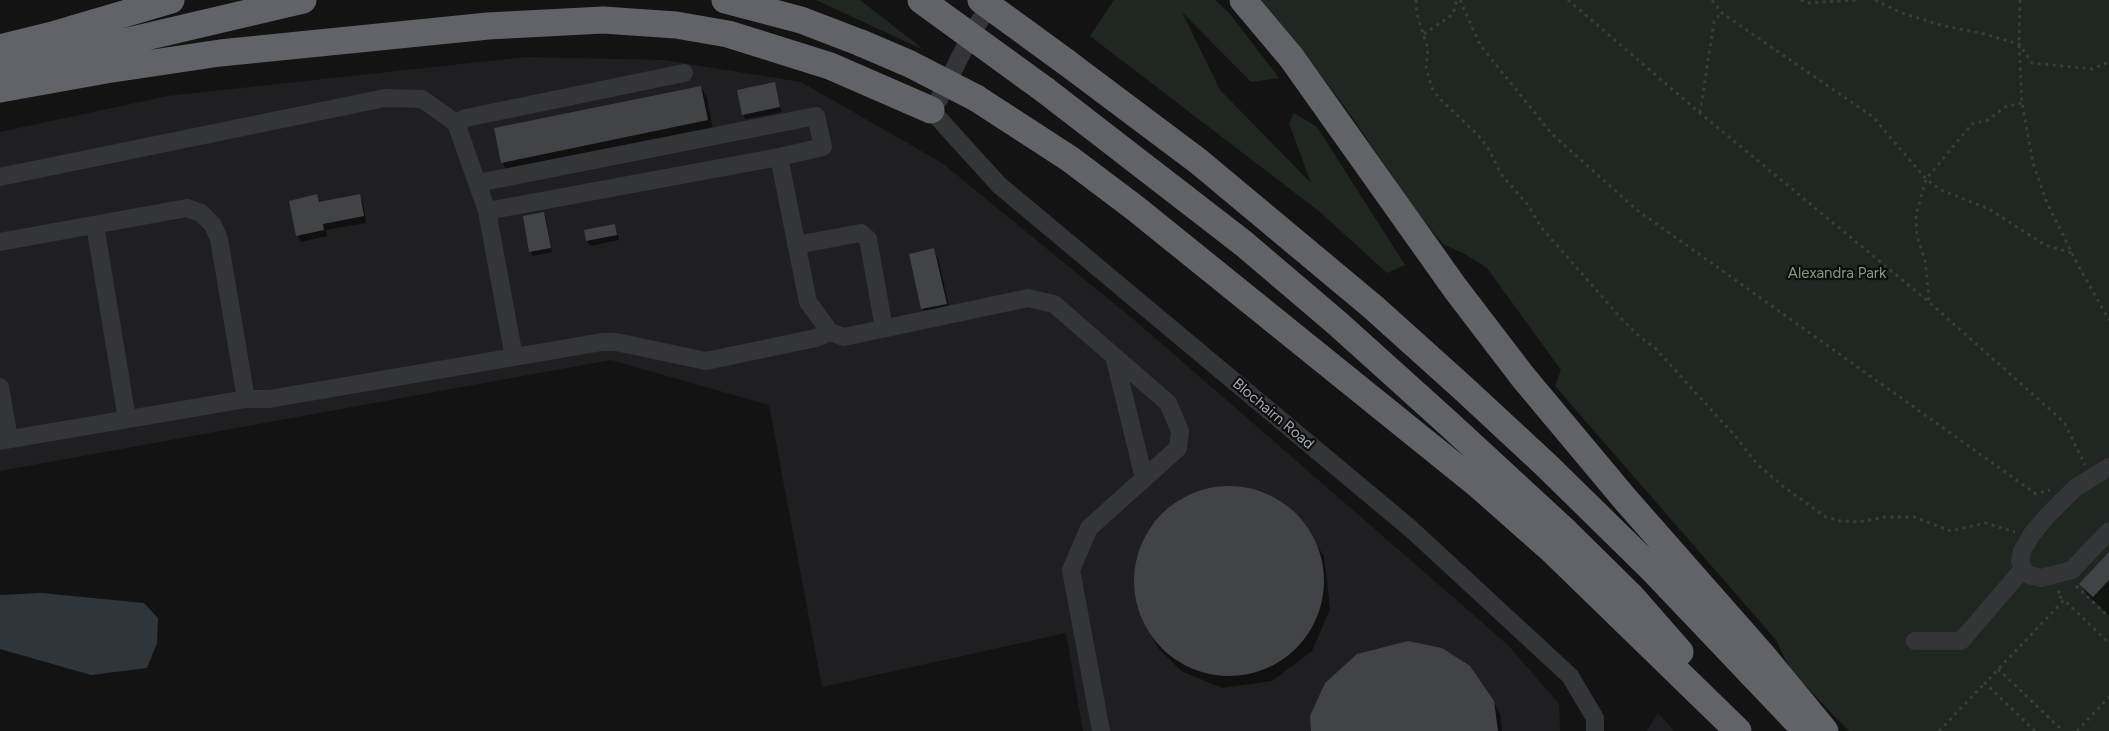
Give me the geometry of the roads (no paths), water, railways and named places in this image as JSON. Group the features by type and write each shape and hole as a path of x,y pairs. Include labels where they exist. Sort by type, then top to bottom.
{"highway":[{"path":"0,48 171,0"},
{"path":"0,71 303,0"},
{"path":"725,0 801,20 910,64 976,98 1070,159 1477,484 1555,553 1738,731"},
{"path":"921,0 1098,130 1242,243 1448,423 1558,524 1630,596 1751,731"},
{"path":"981,0 1198,161 1364,300 1455,380 1649,566 1806,731"},
{"path":"1243,0 1290,57 1455,288 1523,377 1825,731"},
{"path":"0,89 145,63 253,49 455,29 603,20 676,26 728,34 830,66 931,110"}],"street":[{"path":"931,110 939,99 974,29 994,0"},
{"path":"456,123 466,118 684,73"},
{"path":"0,177 385,98 422,99 456,123 478,183 487,211 514,357"},
{"name":"Blochairn Road","path":"931,110 999,185 1411,529 1570,676 1595,718 1595,731"},
{"path":"478,183 816,116 823,147 487,211"},
{"path":"779,157 808,302 830,332 844,337 1028,298 1054,304 1168,403 1180,431 1178,448 1089,528 1071,570 1101,731"},
{"path":"0,242 187,208 201,213 213,225 219,239 246,399"},
{"path":"95,225 127,419"},
{"path":"796,245 861,233 868,239 884,328"},
{"path":"0,387 4,440 246,399 268,399 602,342 616,342 706,361 816,338 830,332"},
{"path":"1114,356 1144,478"},
{"path":"2109,467 2073,486 2047,516 2022,551 2020,561 2023,569 2029,575 2042,578 2072,570 2109,531"},
{"path":"1915,641 1961,640 2023,569"}],"park label":[{"name":"Alexandra Park","path":"1837,274"}]}
